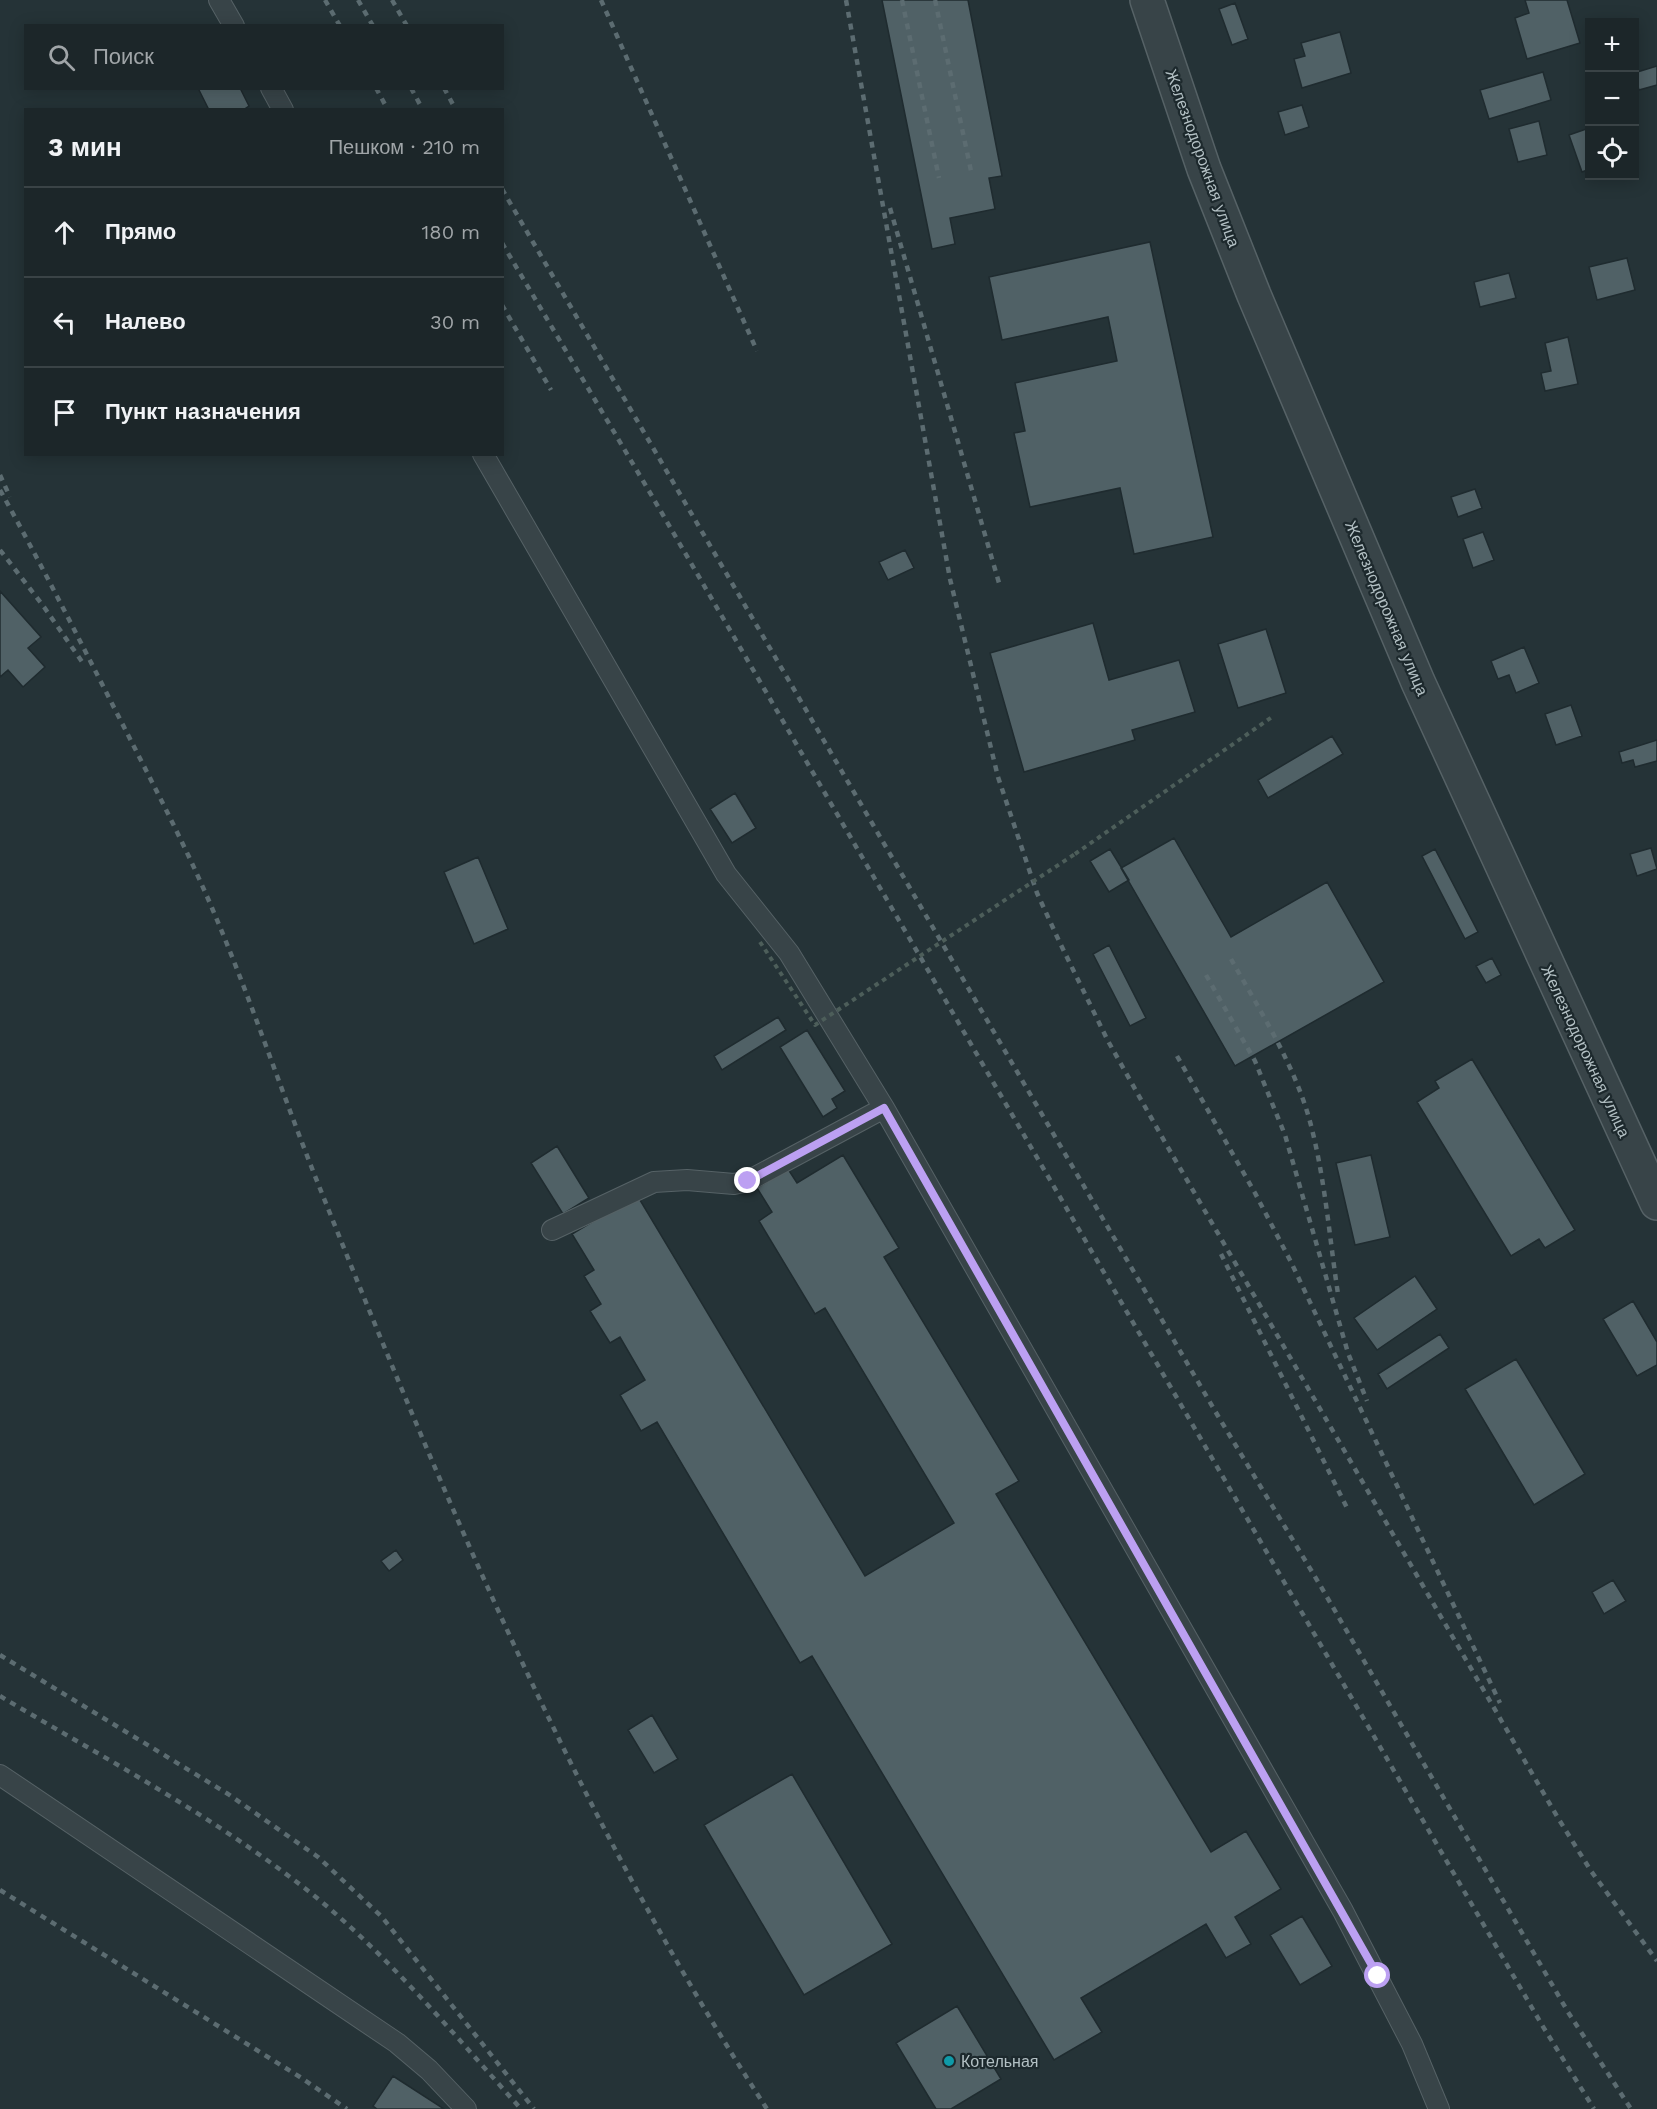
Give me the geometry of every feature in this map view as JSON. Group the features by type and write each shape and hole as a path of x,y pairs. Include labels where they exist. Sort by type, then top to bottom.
{"street":[{"name":"Железнодорожная улица","path":"1147,0 1204,169 1418,682 1657,1203"}],"lane":[{"path":"219,0 233,24"},
{"path":"272,90 282,108"},
{"path":"484,456 726,874 789,953 884,1108 1343,1911 1407,2034 1439,2109"},
{"path":"552,1230 654,1182 687,1180 734,1184 748,1181 884,1108"},
{"path":"0,1775 397,2043 445,2086 466,2109"}],"path":[{"path":"760,942 815,1025 1075,854 1272,717"}],"building":[{"path":"882,0 968,0 1002,176 989,178 995,209 950,218 955,244 932,249"},
{"path":"1525,0 1567,0 1580,43 1527,59 1515,18 1529,13"},
{"path":"1235,3 1248,39 1232,45 1219,9"},
{"path":"1340,32 1351,73 1302,88 1294,59 1305,56 1301,43"},
{"path":"1657,66 1657,85 1639,90 1639,71"},
{"path":"1543,72 1551,100 1489,119 1480,90"},
{"path":"199,90 241,90 249,106 246,108 208,108"},
{"path":"1302,105 1309,127 1285,135 1278,112"},
{"path":"1539,121 1547,155 1518,162 1509,129"},
{"path":"1585,129 1585,171 1582,172 1569,135"},
{"path":"1150,242 1213,537 1134,554 1120,488 1030,507 1014,433 1025,431 1015,383 1117,361 1108,317 1002,340 989,277"},
{"path":"1627,258 1635,290 1597,300 1589,267"},
{"path":"1509,273 1516,298 1480,307 1474,282"},
{"path":"1568,337 1578,384 1545,391 1541,373 1551,371 1545,343"},
{"path":"1475,489 1482,508 1458,517 1451,497"},
{"path":"1483,532 1494,560 1473,568 1463,539"},
{"path":"905,550 914,568 888,580 879,562"},
{"path":"0,591 41,637 28,648 45,667 23,687 8,670 0,677"},
{"path":"1093,623 1109,680 1179,660 1195,712 1132,730 1135,740 1024,772 990,653"},
{"path":"1266,629 1286,693 1238,708 1218,644"},
{"path":"1524,647 1539,683 1516,693 1509,675 1498,679 1491,661"},
{"path":"1571,705 1582,736 1556,745 1545,714"},
{"path":"1332,736 1343,754 1268,798 1258,780"},
{"path":"1657,740 1657,761 1635,767 1633,760 1622,763 1619,752"},
{"path":"735,793 756,828 732,843 710,809"},
{"path":"1174,838 1231,937 1327,882 1384,982 1235,1066 1121,868"},
{"path":"1651,848 1657,869 1637,876 1630,854"},
{"path":"1110,849 1129,880 1109,892 1090,861"},
{"path":"1435,849 1478,932 1465,939 1422,856"},
{"path":"478,857 508,929 474,944 444,872"},
{"path":"1109,945 1146,1018 1130,1026 1093,954"},
{"path":"1492,958 1501,975 1486,983 1476,966"},
{"path":"778,1017 786,1030 722,1070 714,1056"},
{"path":"807,1030 845,1091 832,1099 837,1108 823,1117 780,1047"},
{"path":"1472,1059 1575,1230 1545,1248 1539,1239 1511,1256 1417,1102 1439,1088 1435,1081"},
{"path":"557,1146 589,1198 563,1214 531,1163"},
{"path":"843,1155 899,1248 884,1257 1019,1481 996,1494 1211,1852 1246,1831 1281,1889 1235,1917 1251,1944 1226,1958 1206,1924 1081,1998 1102,2032 1054,2060 812,1656 800,1663 657,1422 641,1431 620,1395 645,1380 620,1337 610,1343 590,1311 601,1304 584,1276 594,1270 572,1234 637,1195 865,1576 954,1523 825,1308 815,1314 759,1221 772,1212 757,1188 788,1169 797,1183"},
{"path":"1371,1155 1390,1237 1355,1245 1336,1163"},
{"path":"1415,1276 1437,1309 1377,1350 1354,1318"},
{"path":"1633,1301 1657,1342 1657,1365 1637,1376 1603,1319"},
{"path":"1440,1334 1449,1348 1387,1389 1378,1374"},
{"path":"1516,1359 1585,1474 1534,1505 1465,1389"},
{"path":"396,1550 403,1560 389,1571 381,1561"},
{"path":"1613,1580 1626,1601 1604,1614 1592,1592"},
{"path":"652,1715 678,1759 654,1773 628,1730"},
{"path":"792,1774 892,1944 804,1995 704,1825"},
{"path":"1302,1916 1332,1966 1300,1985 1270,1935"},
{"name":"Котельная","path":"957,2006 1001,2079 951,2109 936,2109 896,2043"},
{"path":"393,2076 444,2109 377,2109 373,2106"}],"railway":[{"path":"325,0 339,24"},
{"path":"358,0 372,24"},
{"path":"392,0 406,24"},
{"path":"601,0 757,351"},
{"path":"846,0 950,579 998,777 1037,893 1108,1041 1166,1144 1558,1818 1591,1871 1657,1961"},
{"path":"902,0 939,178"},
{"path":"935,0 971,171"},
{"path":"377,90 387,108"},
{"path":"412,90 422,108"},
{"path":"445,90 455,108"},
{"path":"504,192 1568,2012 1631,2109"},
{"path":"890,208 999,583"},
{"path":"504,246 649,491 1542,2025 1594,2109"},
{"path":"504,308 551,390"},
{"path":"0,475 10,497"},
{"path":"0,490 48,579 202,885 240,977 305,1151 416,1424 521,1659 636,1888 699,2000 767,2109"},
{"path":"0,550 44,607 85,666"},
{"path":"1231,959 1285,1056 1309,1118 1323,1184 1338,1294"},
{"path":"1206,975 1255,1061 1285,1135 1348,1353 1367,1401"},
{"path":"1177,1056 1255,1193 1291,1262 1500,1703"},
{"path":"1221,1254 1348,1510"},
{"path":"0,1655 228,1794 318,1857 382,1917 534,2109"},
{"path":"0,1696 223,1830 325,1904 413,1989 521,2109"},
{"path":"0,1890 300,2077 347,2109"}],"place":[{"name":"Котельная","path":"949,2061"}],"route":[{"path":"748,1181 884,1108 1378,1976"}]}
